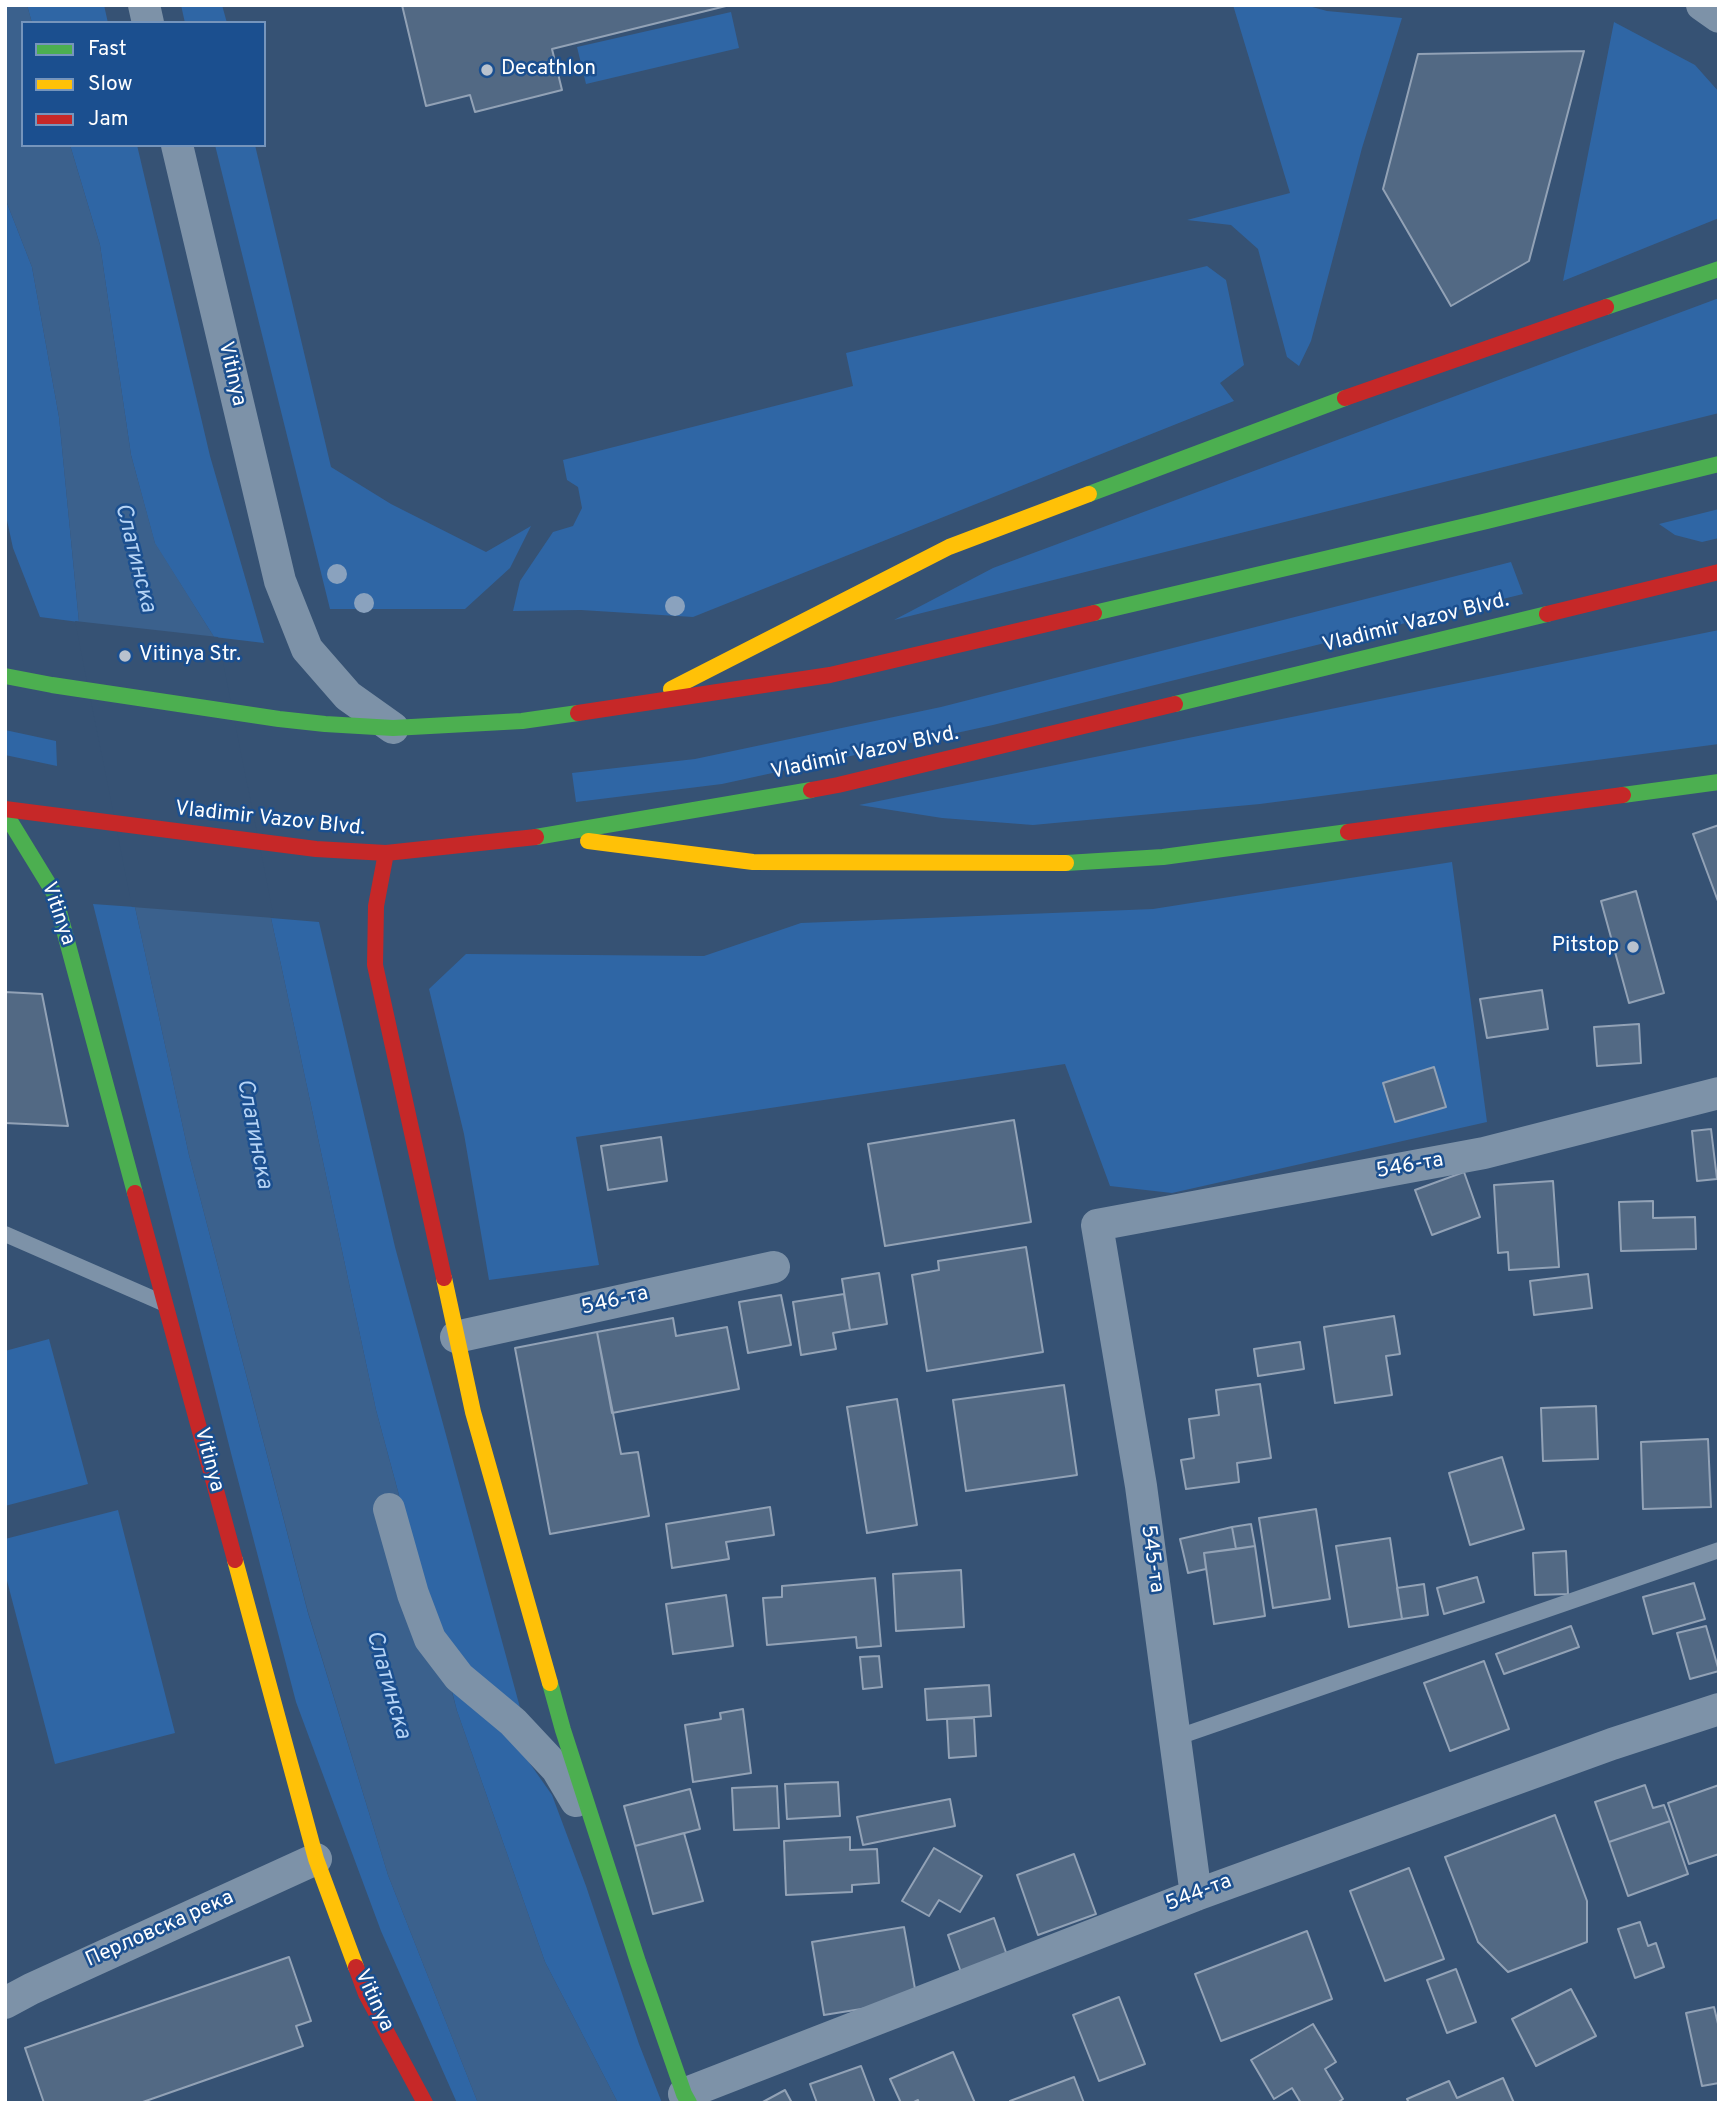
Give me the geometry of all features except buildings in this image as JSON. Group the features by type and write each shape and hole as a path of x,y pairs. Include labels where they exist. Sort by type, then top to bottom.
{"main road":[{"path":"644,703 949,547 1378,385 1719,269"},
{"path":"5,676 325,724 393,728 522,721 831,676 1719,464"},
{"name":"Vladimir Vazov Blvd.","path":"5,811 305,849 386,853 548,836 838,785 1719,572"},
{"path":"548,836 753,862 1069,863 1163,857 1719,782"},
{"name":"Vitinya","path":"5,811 54,893 316,1859 366,1994 425,2103"},
{"path":"386,853 376,906 375,965 473,1412 559,1717 638,1962 687,2099"}],"street":[{"path":"1702,5 1719,17"},
{"name":"Vitinya","path":"177,147 280,581 307,649 348,696 393,728"},
{"name":"546-та","path":"1097,1225 1484,1153 1719,1093"},
{"name":"545-та","path":"1097,1225 1141,1486 1195,1895"},
{"name":"546-та","path":"456,1337 774,1267"},
{"path":"389,1509 413,1594 430,1639 459,1677 513,1722 557,1769 597,1836"},
{"name":"544-та","path":"687,2099 1195,1895 1612,1744 1719,1709"},
{"name":"Перловска река","path":"5,2003 316,1859"}],"lane":[{"path":"5,1234 166,1304"},
{"path":"1175,1738 1719,1550"}],"shaded area":[{"path":"27,5 104,5 108,21 31,21"},
{"path":"181,5 222,5 226,21 185,21"},
{"path":"1233,5 1305,5 1327,11 1402,18 1362,148 1311,341 1299,366 1287,357 1258,249 1231,225 1187,220 1290,193"},
{"path":"731,12 739,48 586,84 577,47"},
{"path":"1614,22 1695,65 1719,92 1719,218 1563,281"},
{"path":"71,147 137,147 210,456 264,643 214,637 155,544 131,455 100,245"},
{"path":"215,147 255,147 331,467 391,504 486,552 531,526 510,568 465,609 330,609"},
{"path":"5,198 32,267 59,417 79,622 40,617 13,548 5,511"},
{"path":"1207,266 1226,280 1244,365 1220,383 1234,401 693,617 581,610 513,611 520,581 553,532 573,526 582,508 578,487 567,480 563,460 853,386 846,353"},
{"path":"1719,298 1719,413 894,620 993,568"},
{"path":"1719,509 1719,538 1702,542 1675,535 1659,524"},
{"path":"1511,562 1523,594 993,725 722,784 576,802 572,773 695,759 941,707"},
{"path":"1719,630 1719,744 1260,804 1033,825 942,818 859,805"},
{"path":"5,730 56,741 57,766 5,755"},
{"path":"1452,862 1487,1122 1172,1193 1110,1186 1065,1064 576,1137 599,1265 489,1280 464,1134 429,989 466,954 704,956 801,923 1153,909"},
{"path":"93,904 135,907 189,1155 308,1613 388,1875 478,2103 457,2103 381,1931 296,1702"},
{"path":"271,918 319,922 395,1247 522,1715 437,1636 376,1410"},
{"path":"49,1339 88,1484 5,1506 5,1351"},
{"path":"118,1510 175,1733 55,1764 5,1573 5,1539"},
{"path":"451,1687 519,1748 552,1795 662,2103 618,2103 545,1962"}],"water":[{"name":"Слатинска","path":"5,5 27,5 31,21 21,21 21,147 71,147 100,245 131,455 155,543 214,637 376,1410 457,1711 545,1962 618,2103 478,2103 388,1875 308,1612 189,1155 135,907 79,622 59,417 32,267 5,198"}],"pier":[{"path":"75,621 218,637 274,918 132,907"}],"traffic: fast":[{"path":"1606,307 1719,269"},
{"path":"1089,494 1345,398"},
{"path":"1094,613 1719,464"},
{"path":"1175,704 1547,614"},
{"path":"5,676 325,724 393,728 522,721 578,713"},
{"path":"1623,795 1719,782"},
{"path":"536,837 811,790"},
{"path":"5,813 54,893 135,1193"},
{"path":"1066,863 1163,857 1348,832"},
{"path":"550,1683 638,1962 689,2103"}],"traffic: slow":[{"path":"671,689 949,547 1089,494"},
{"path":"588,841 753,862 1066,863"},
{"path":"444,1278 473,1412 550,1683"},
{"path":"235,1560 316,1859 356,1967"}],"traffic: jam":[{"path":"1345,398 1606,307"},
{"path":"1547,614 1719,572"},
{"path":"578,713 830,675 1094,613"},
{"path":"811,790 1175,704"},
{"path":"1348,832 1623,795"},
{"path":"5,809 316,849 386,853 536,837"},
{"path":"386,853 376,906 375,965 444,1278"},
{"path":"135,1193 235,1560"},
{"path":"356,1967 366,1994 425,2103"}],"place":[{"name":"Decathlon","path":"487,70"},
{"name":"Vitinya Str.","path":"125,656"},
{"name":"Pitstop","path":"1633,947"}]}
